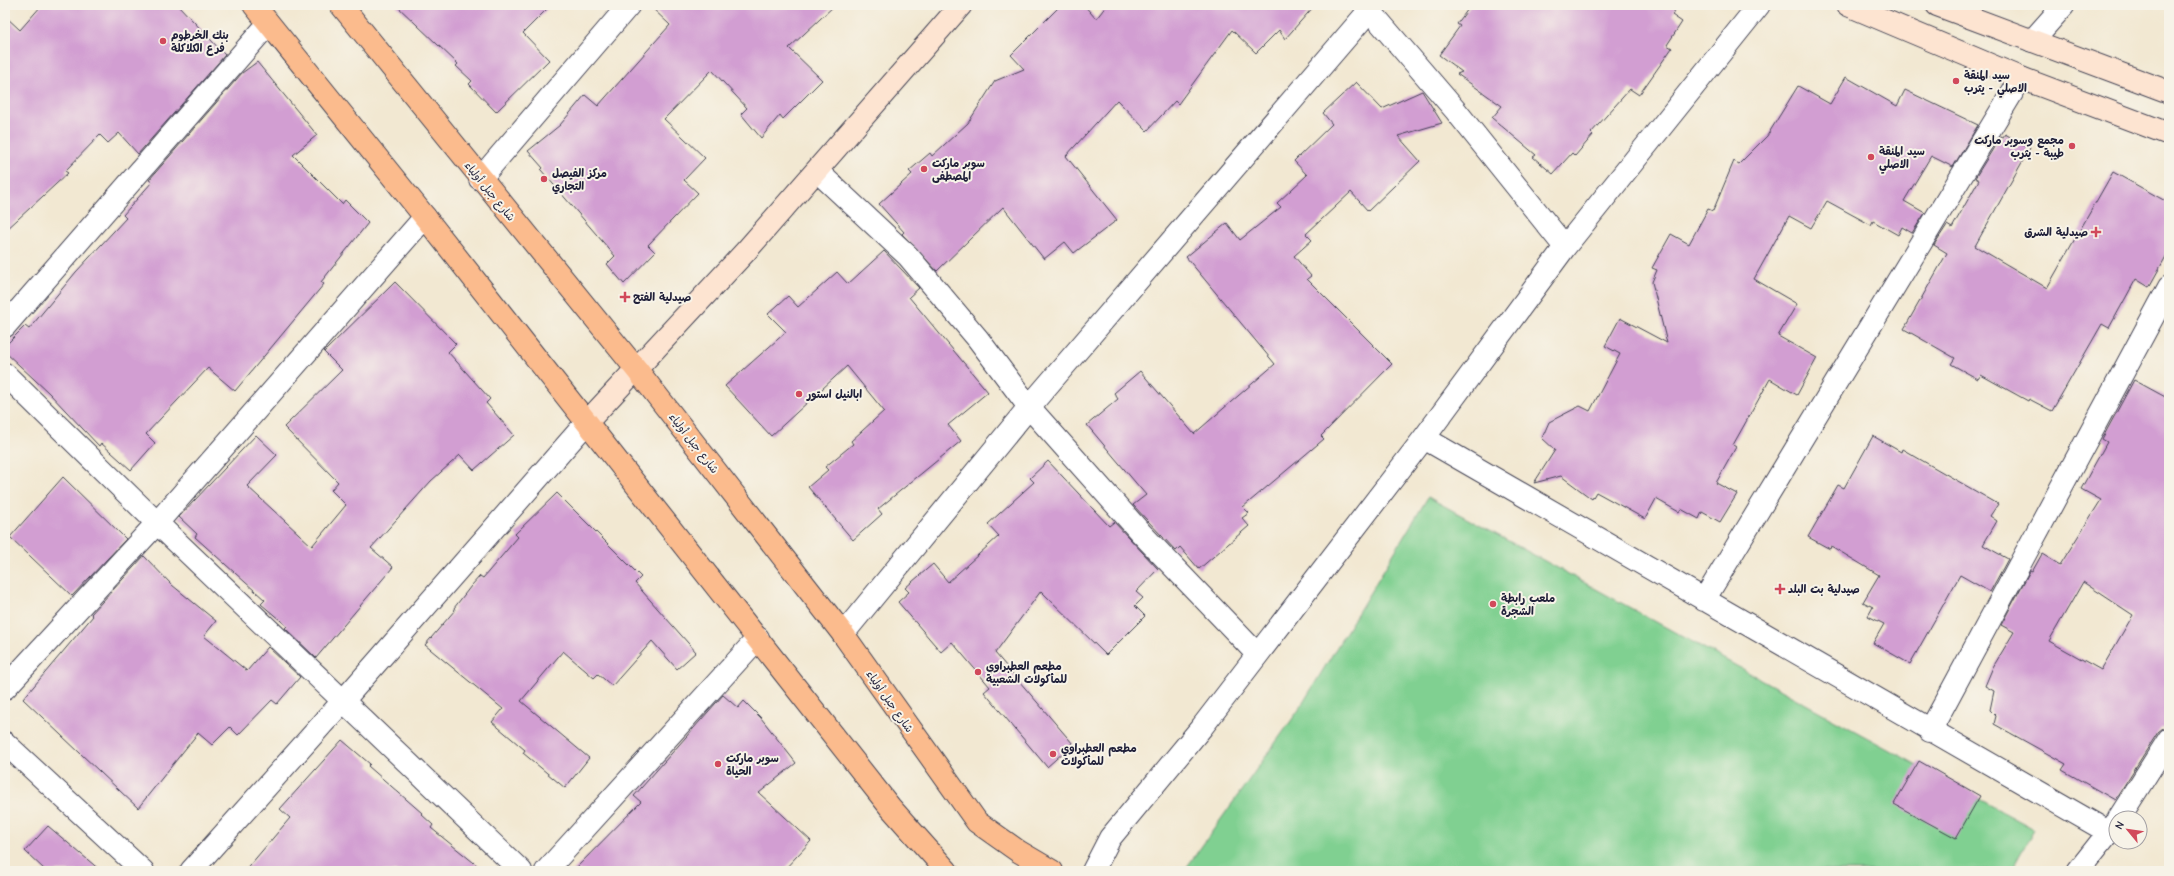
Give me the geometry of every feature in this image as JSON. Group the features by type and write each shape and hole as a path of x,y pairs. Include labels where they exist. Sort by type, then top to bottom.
{"main road":[{"path":"254,5 425,217 890,807 947,871"},
{"name":"شارع جبل أولياء","path":"341,5 480,179 637,370 843,634 977,822 1018,851 1052,871"}],"street":[{"path":"480,179 629,5"},
{"path":"191,871 343,701 587,422 637,370 817,171 961,5"},
{"path":"1093,871 1110,838 1202,727 1424,438 1565,247 1759,5"},
{"path":"1848,5 2021,78 2169,134"},
{"path":"1937,5 2169,92"},
{"path":"2032,41 2064,5"},
{"path":"843,634 1029,407 1369,7 1456,111 1565,247"},
{"path":"5,326 268,24"},
{"path":"1704,600 2021,78"},
{"path":"817,171 908,256 978,340 1029,407 1141,533 1257,654"},
{"path":"5,688 157,523 425,217"},
{"path":"1930,731 2169,287"},
{"path":"5,374 157,523 521,871"},
{"path":"1424,438 1930,731 2108,821"},
{"path":"546,871 758,638"},
{"path":"2124,810 2169,739"},
{"path":"5,743 143,871"},
{"path":"2078,871 2108,834"}],"green space":[{"name":"ملعب رابطة الشجرة","path":"1428,497 2034,829 2011,871 1184,871 1298,711"}],"building":[{"path":"42,5 178,5 225,55 138,154 119,133 108,143 100,135 65,171 68,173 5,231 5,16 20,30"},
{"path":"396,5 551,5 523,33 549,60 496,112 469,84 472,81 456,66 458,64"},
{"path":"649,5 835,5 789,48 822,80 783,119 780,115 761,138 741,114 747,108 712,70 664,119 705,158 684,180 698,193 648,245 655,252 624,284 607,264 615,256 541,170 543,168 528,151 560,125 585,95 598,106 670,25"},
{"path":"1061,5 1084,5 1096,19 1107,5 1315,5 1285,39 1279,30 1256,53 1232,30 1178,104 1175,101 1147,131 1117,100 1066,156 1117,220 1074,253 1065,242 1044,259 1003,207 937,271 902,234 904,232 879,204 912,174 909,171 930,153 932,156 968,123 995,81 1024,69 1011,55"},
{"path":"1471,5 1678,5 1672,15 1682,22 1667,45 1672,48 1639,95 1630,89 1591,133 1593,135 1575,156 1572,153 1553,174 1533,157 1536,155 1492,118 1502,106 1457,74 1462,72 1439,55 1460,26 1457,24"},
{"path":"257,62 317,135 293,155 342,204 345,200 368,223 321,282 324,284 235,391 208,368 146,434 155,443 131,470 101,443 99,446 49,393 5,352 5,346 25,326 29,329 76,272 126,218 123,215 152,182 149,180 242,73"},
{"path":"1846,77 1897,106 1905,90 1978,125 1953,167 1931,156 1904,201 1925,213 1912,233 1902,227 1898,235 1873,221 1871,225 1827,201 1811,228 1789,216 1754,279 1797,304 1778,336 1817,358 1797,395 1770,379 1733,445 1736,447 1716,483 1737,494 1720,522 1702,512 1699,519 1681,509 1679,512 1656,499 1645,519 1596,492 1592,499 1561,476 1534,483 1555,450 1542,438 1549,422 1580,406 1590,411 1620,354 1605,346 1620,318 1667,343 1652,282 1657,270 1652,268 1671,234 1689,244 1708,209 1713,211 1734,161 1739,164 1767,136 1798,86 1830,104"},
{"path":"1356,82 1382,109 1422,91 1442,123 1398,136 1420,161 1368,211 1351,192 1306,234 1312,240 1294,256 1311,276 1307,279 1392,364 1321,436 1324,439 1243,507 1249,513 1242,518 1249,526 1199,569 1180,547 1176,551 1133,505 1146,495 1087,425 1118,399 1114,393 1140,371 1194,434 1275,364 1186,257 1227,223 1240,240 1281,207 1277,203 1307,175 1294,161 1332,124 1323,113"},
{"path":"2005,134 2030,148 1975,246 2047,288 2113,172 2169,203 2169,251 2149,287 2136,279 2109,328 2102,324 2052,411 2029,399 2028,401 1981,375 1978,379 1951,364 1955,358 1904,329 1947,253 1934,245 1947,225 1952,228 1979,180 1975,178 2001,136 2003,137"},
{"path":"884,251 919,288 909,297 988,392 948,425 961,441 878,509 882,514 853,540 808,487 828,470 825,467 853,444 851,441 884,411 847,366 771,436 725,386 786,332 768,314 788,296 798,307 837,272 848,284"},
{"path":"395,282 456,344 448,352 490,399 486,403 514,435 474,470 460,455 431,481 371,548 393,567 316,658 285,628 287,626 261,604 265,600 195,537 197,534 179,517 256,435 277,455 247,486 312,546 346,505 331,490 338,482 284,427 342,370 324,352"},
{"path":"2134,380 2169,399 2169,727 2163,728 2158,732 2115,800 2062,770 2066,764 1994,724 1996,716 1990,710 1994,691 1985,686 1993,667 2014,632 2001,625 2030,571 2032,572 2042,554 2060,565 2101,500 2081,489 2107,442 2102,439","holes":["2083,582 2133,615 2101,670 2049,641"]},
{"path":"1873,436 1901,452 1902,449 1998,504 1990,516 1997,521 1983,545 2008,559 1990,592 1960,575 1910,664 1873,643 1884,624 1868,616 1873,607 1863,602 1879,575 1831,546 1830,549 1808,537 1838,485 1844,488"},
{"path":"1048,461 1109,526 1114,522 1158,569 1136,592 1143,598 1135,606 1145,616 1106,655 1041,591 995,653 1073,744 1047,767 984,692 990,687 952,642 941,652 898,602 909,592 905,588 933,564 948,582 999,536 988,524 1034,482 1030,478"},
{"path":"63,477 126,539 72,596 10,537"},
{"path":"557,493 641,577 635,583 696,652 677,669 652,641 612,686 598,674 594,678 563,651 521,701 589,758 565,788 523,753 525,750 492,722 503,709 425,645 455,610 454,608 471,586 480,576 483,578 518,537 515,534"},
{"path":"144,556 172,585 216,621 204,636 247,671 268,647 300,677 277,704 272,700 238,735 230,727 212,745 198,733 138,808 23,699 93,616 91,614"},
{"path":"723,695 738,708 744,701 761,718 796,763 759,793 811,841 783,871 573,871 641,802 634,796"},
{"path":"342,740 370,764 368,766 422,813 421,814 433,825 431,828 484,871 245,871 290,818 280,809"},
{"path":"1919,761 1980,796 1956,838 1894,804"},
{"path":"48,826 101,871 46,871 25,851"}],"place":[{"name":"بنك الخرطوم فرع الكلاكلة","path":"163,41"},
{"name":"سيد المنقة الاصلي - يثرب","path":"1956,81"},
{"name":"مجمع وسوبر ماركت طيبة - يثرب","path":"2072,146"},
{"name":"سيد المنقة الاصلي","path":"1871,157"},
{"name":"سوبر ماركت المصطفى","path":"924,169"},
{"name":"مركز الفيصل التجاري","path":"544,179"},
{"name":"صيدلية الشرق","path":"2096,232"},
{"name":"صيدلية الفتح","path":"625,297"},
{"name":"ابالنيل استور","path":"799,394"},
{"name":"صيدلية بت البلد","path":"1780,589"},
{"name":"ملعب رابطة الشجرة","path":"1493,604"},
{"name":"مطعم العطبراوي للمأكولات الشعبية","path":"978,672"},
{"name":"مطعم العطبراوي للمأكولات","path":"1053,754"},
{"name":"سوبر ماركت الحياة","path":"718,764"}]}
